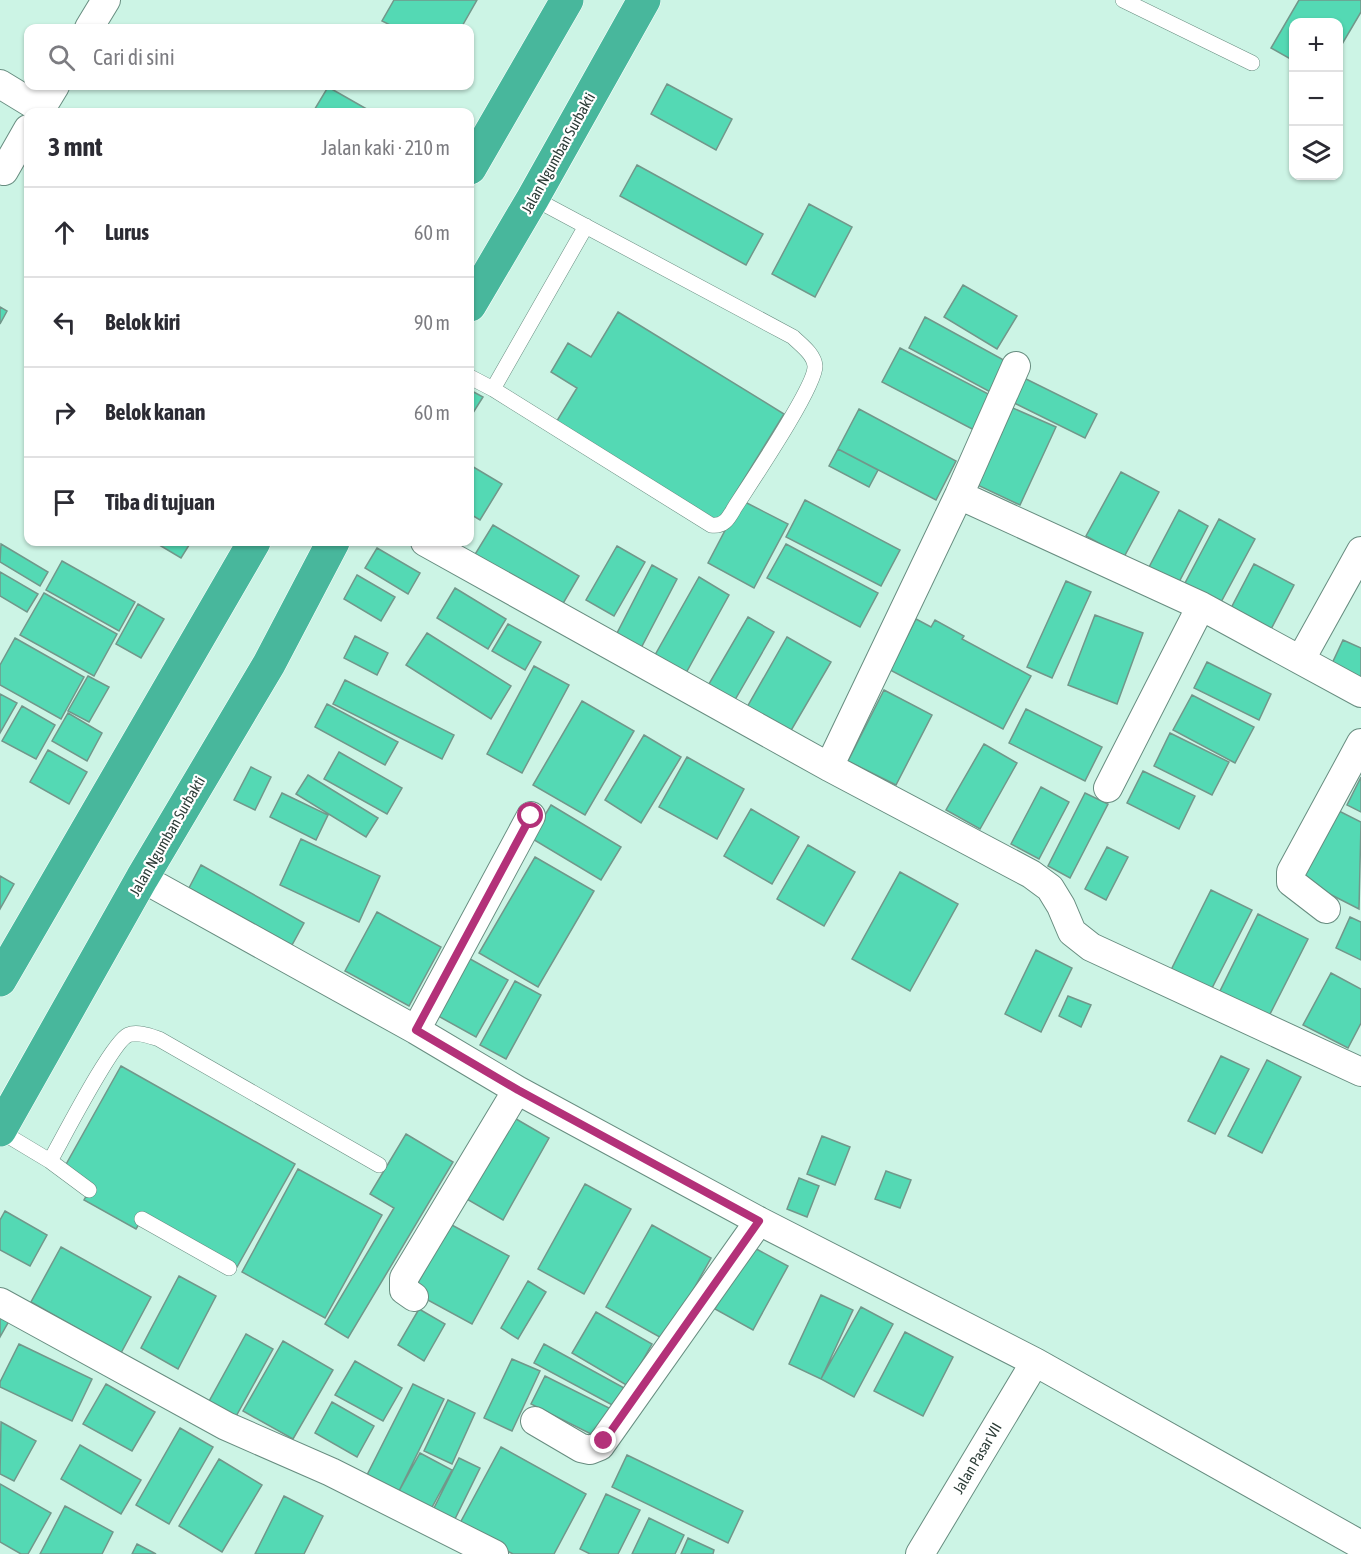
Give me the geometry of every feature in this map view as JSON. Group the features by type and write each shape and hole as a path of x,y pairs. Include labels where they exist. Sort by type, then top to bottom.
{"highway":[{"name":"Jalan Ngumban Surbakti","path":"474,298 644,0"},
{"path":"474,161 564,1"},
{"path":"0,980 252,546"},
{"name":"Jalan Ngumban Surbakti","path":"0,1131 142,878 269,664 331,546"}],"street":[{"path":"91,24 106,0"},
{"path":"0,84 39,108"},
{"path":"4,171 24,137"},
{"path":"829,767 959,495 1016,366"},
{"path":"959,495 1201,606 1361,693"},
{"path":"432,546 829,767 1031,874 1050,888 1072,932 1091,947 1361,1072"},
{"path":"1301,659 1361,551"},
{"path":"1108,788 1201,606"},
{"path":"1326,909 1291,882 1291,872 1361,743"},
{"path":"416,1030 531,816"},
{"path":"142,878 416,1030 518,1090 759,1221 1035,1362 1361,1545"},
{"path":"414,1297 404,1290 404,1278 518,1090"},
{"path":"535,1421 581,1448 590,1450 600,1446 759,1221"},
{"path":"0,1302 226,1426 332,1472 494,1554"},
{"name":"Jalan Pasar VII","path":"920,1554 1035,1362"}],"lane":[{"path":"1123,0 1252,63"},
{"path":"474,379 711,525 717,526 726,522 800,403 813,378 815,366 811,355 793,337 533,198"},
{"path":"493,389 586,226"},
{"path":"50,1161 104,1063 117,1044 128,1035 142,1034 174,1047 379,1166"},
{"path":"0,1131 50,1161 89,1190"},
{"path":"142,1219 230,1268"}],"building":[{"path":"394,0 477,0 463,24 388,24 382,21"},
{"path":"1299,0 1361,0 1361,12 1343,43 1343,18 1289,18 1289,58 1271,48"},
{"path":"667,84 732,119 716,150 651,114"},
{"path":"326,90 333,90 365,108 315,108"},
{"path":"637,165 763,234 746,265 620,196"},
{"path":"809,204 852,227 815,297 772,274"},
{"path":"963,285 1017,316 997,349 944,317"},
{"path":"0,307 7,311 0,324"},
{"path":"618,312 784,414 717,523 555,424 577,388 551,372 568,343 591,357"},
{"path":"925,317 1011,364 994,394 909,348"},
{"path":"900,348 994,397 976,431 882,382"},
{"path":"1022,377 1097,414 1085,438 1010,401"},
{"path":"474,392 483,397 474,411"},
{"path":"1006,405 1056,427 1020,505 971,482"},
{"path":"859,409 956,461 936,500 838,449"},
{"path":"838,449 878,470 869,487 829,466"},
{"path":"474,467 502,484 480,520 474,516"},
{"path":"1121,472 1159,492 1124,557 1086,536"},
{"path":"741,500 788,524 754,588 708,563"},
{"path":"805,500 900,550 881,586 786,537"},
{"path":"1179,510 1208,526 1177,586 1147,571"},
{"path":"1219,519 1255,539 1220,604 1184,585"},
{"path":"493,525 579,576 561,607 474,556"},
{"path":"1,544 48,572 40,586 0,562"},
{"path":"786,544 878,593 860,627 767,578"},
{"path":"161,546 188,546 181,558"},
{"path":"617,546 645,562 614,616 586,600"},
{"path":"377,548 420,573 408,594 365,568"},
{"path":"62,561 135,602 119,631 46,590"},
{"path":"1254,564 1294,585 1269,633 1229,612"},
{"path":"652,565 677,579 640,650 615,637"},
{"path":"0,572 38,594 27,612 0,596"},
{"path":"357,575 395,597 381,621 344,599"},
{"path":"699,577 729,595 686,673 655,655"},
{"path":"1066,581 1091,592 1052,678 1027,667"},
{"path":"455,588 506,619 488,649 437,618"},
{"path":"44,593 117,634 94,676 20,635"},
{"path":"138,604 164,619 141,658 116,644"},
{"path":"1095,615 1143,633 1117,704 1068,685"},
{"path":"748,617 774,632 732,705 706,689"},
{"path":"916,619 931,627 935,620 964,636 962,639 1031,676 1003,729 890,670"},
{"path":"508,624 541,642 525,670 492,651"},
{"path":"427,633 511,686 491,719 406,665"},
{"path":"355,636 388,653 377,675 344,658"},
{"path":"787,637 831,662 789,734 746,709"},
{"path":"15,638 84,677 61,719 0,685 0,665"},
{"path":"1343,640 1361,648 1361,686 1329,670"},
{"path":"1207,662 1271,694 1259,720 1194,688"},
{"path":"534,666 569,685 522,773 487,754"},
{"path":"88,676 109,687 89,722 68,711"},
{"path":"345,680 454,735 442,759 333,704"},
{"path":"884,690 932,715 896,785 848,761"},
{"path":"0,694 17,703 0,733"},
{"path":"1192,695 1254,727 1235,763 1173,730"},
{"path":"582,701 634,731 585,815 533,785"},
{"path":"327,704 398,742 385,765 315,727"},
{"path":"22,706 55,725 36,759 2,741"},
{"path":"1026,709 1102,747 1085,781 1009,743"},
{"path":"68,713 102,733 87,761 52,741"},
{"path":"1170,733 1229,762 1212,795 1154,766"},
{"path":"644,735 681,757 641,823 605,800"},
{"path":"984,744 1017,763 980,829 946,810"},
{"path":"48,750 87,772 69,804 30,782"},
{"path":"339,752 402,788 387,814 324,779"},
{"path":"687,757 744,789 717,839 659,807"},
{"path":"251,767 271,777 255,810 234,800"},
{"path":"1143,771 1195,796 1179,829 1127,803"},
{"path":"308,775 378,818 366,837 296,794"},
{"path":"1361,777 1361,812 1347,805"},
{"path":"1041,787 1069,802 1039,859 1011,844"},
{"path":"282,793 328,815 316,840 270,817"},
{"path":"1085,793 1108,804 1070,878 1048,866"},
{"path":"551,805 621,847 601,880 531,838"},
{"path":"751,809 799,837 772,884 724,856"},
{"path":"1335,809 1361,822 1359,909 1300,879"},
{"path":"301,839 380,876 359,922 280,885"},
{"path":"808,845 855,872 824,926 777,899"},
{"path":"1107,847 1128,857 1106,900 1085,889"},
{"path":"535,857 594,891 538,987 479,953"},
{"path":"201,865 304,923 292,945 189,888"},
{"path":"900,872 958,904 910,991 852,959"},
{"path":"0,876 14,884 0,909"},
{"path":"1211,890 1252,910 1211,990 1171,970"},
{"path":"377,912 441,947 409,1006 345,971"},
{"path":"1258,914 1308,939 1268,1018 1219,993"},
{"path":"1350,917 1361,922 1361,960 1336,948"},
{"path":"1036,950 1072,968 1041,1032 1005,1014"},
{"path":"463,955 508,980 476,1037 431,1012"},
{"path":"1331,973 1361,989 1361,1023 1348,1048 1303,1025"},
{"path":"515,981 541,995 506,1059 480,1045"},
{"path":"1068,996 1091,1005 1081,1027 1059,1016"},
{"path":"1221,1056 1249,1069 1215,1134 1188,1121"},
{"path":"1267,1060 1301,1077 1262,1153 1228,1136"},
{"path":"121,1066 295,1164 237,1267 145,1214 136,1229 84,1200 93,1184 64,1168"},
{"path":"511,1116 549,1138 503,1220 465,1198"},
{"path":"406,1134 453,1162 348,1338 325,1324 394,1208 370,1194"},
{"path":"822,1136 850,1147 835,1185 807,1174"},
{"path":"298,1169 382,1215 325,1318 242,1272"},
{"path":"886,1171 911,1180 900,1208 875,1199"},
{"path":"799,1178 819,1186 807,1217 787,1209"},
{"path":"585,1184 631,1209 584,1294 538,1269"},
{"path":"5,1211 47,1235 30,1266 0,1250 0,1220"},
{"path":"450,1224 509,1256 472,1324 413,1292"},
{"path":"652,1225 711,1258 665,1340 606,1307"},
{"path":"749,1245 788,1266 753,1330 715,1309"},
{"path":"61,1247 151,1297 121,1353 31,1302"},
{"path":"179,1276 216,1296 178,1369 141,1348"},
{"path":"528,1281 546,1292 518,1339 501,1328"},
{"path":"821,1295 853,1310 821,1379 789,1364"},
{"path":"861,1307 893,1324 854,1397 821,1379"},
{"path":"419,1309 445,1324 424,1361 398,1345"},
{"path":"596,1312 652,1344 628,1386 572,1353"},
{"path":"0,1316 9,1321 0,1337"},
{"path":"905,1332 953,1357 923,1416 874,1391"},
{"path":"246,1334 273,1349 234,1420 207,1405"},
{"path":"283,1341 333,1370 293,1439 243,1411"},
{"path":"19,1344 92,1379 72,1421 0,1387 0,1382"},
{"path":"544,1344 626,1389 616,1407 534,1363"},
{"path":"512,1359 540,1371 512,1431 484,1418"},
{"path":"355,1361 402,1388 383,1421 335,1395"},
{"path":"545,1376 615,1411 601,1439 531,1404"},
{"path":"106,1384 155,1412 132,1451 83,1424"},
{"path":"413,1384 444,1399 399,1491 367,1475"},
{"path":"448,1400 475,1413 452,1464 424,1451"},
{"path":"332,1402 374,1426 357,1457 315,1433"},
{"path":"1,1422 36,1441 14,1481 0,1474"},
{"path":"180,1428 213,1447 169,1524 136,1505"},
{"path":"80,1445 141,1480 121,1514 61,1479"},
{"path":"501,1447 586,1494 554,1554 513,1554 459,1525"},
{"path":"420,1453 452,1470 430,1511 398,1493"},
{"path":"627,1455 743,1511 728,1543 612,1487"},
{"path":"459,1458 480,1468 453,1523 432,1512"},
{"path":"219,1459 262,1485 222,1552 179,1526"},
{"path":"0,1484 51,1513 28,1554 21,1554 0,1542"},
{"path":"606,1494 640,1510 618,1554 590,1554 580,1549"},
{"path":"284,1496 323,1516 304,1554 255,1554"},
{"path":"65,1506 113,1532 102,1554 40,1554"},
{"path":"649,1518 684,1535 675,1554 632,1554"},
{"path":"688,1538 714,1550 713,1554 681,1554"},
{"path":"137,1544 156,1554 132,1554"}],"route":[{"path":"531,816 416,1030 518,1090 759,1221 604,1441"}]}
